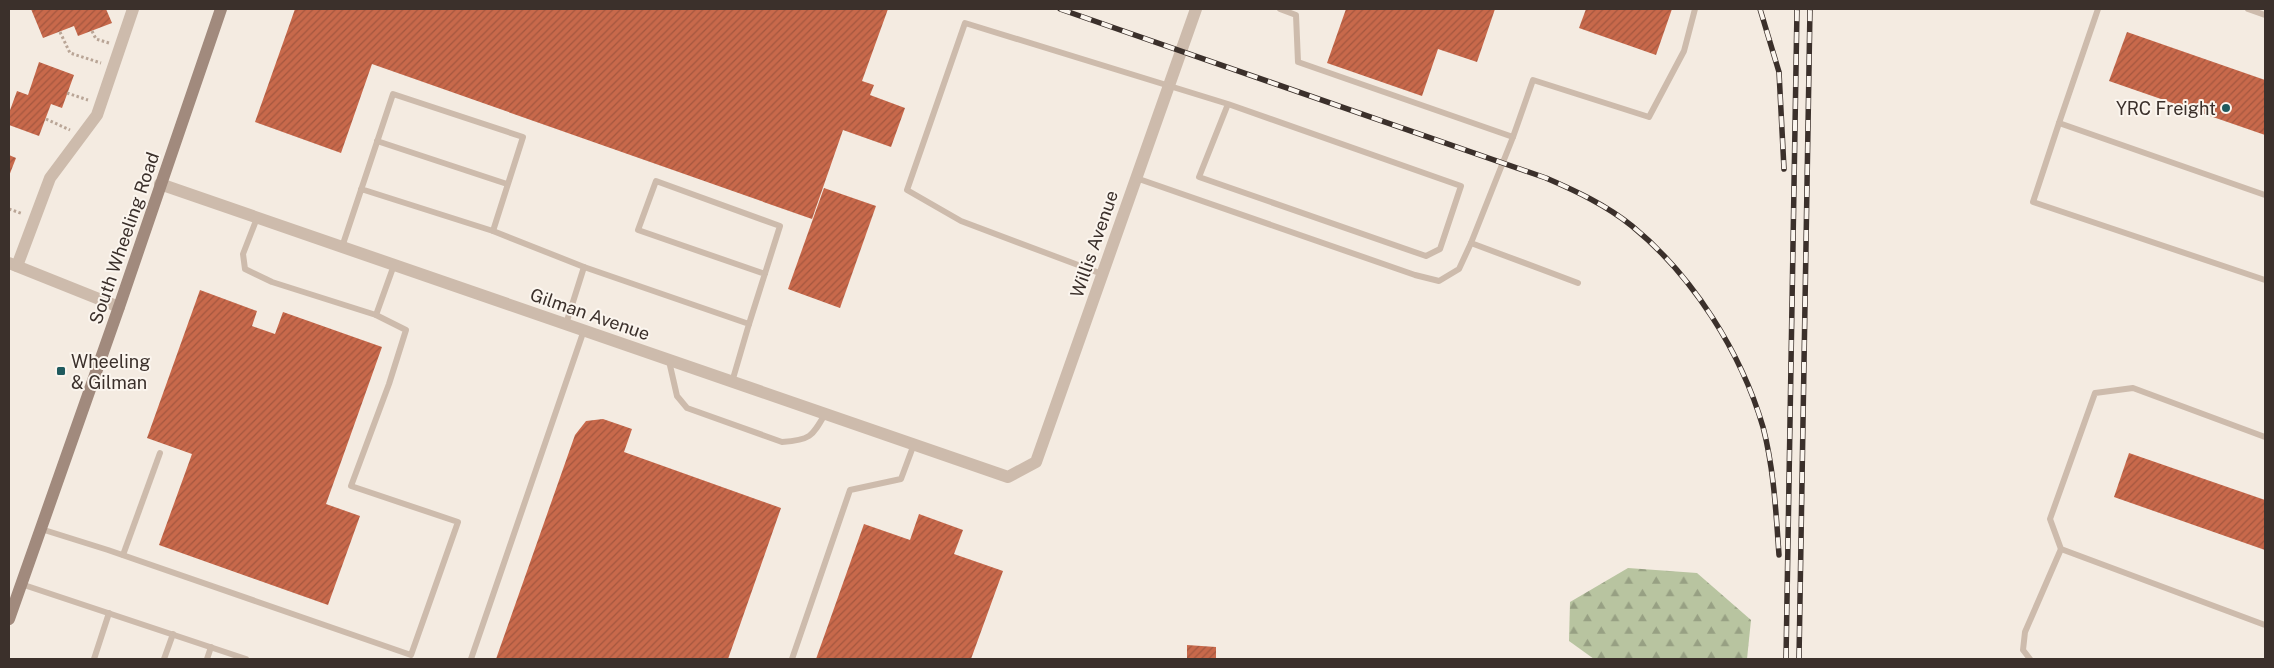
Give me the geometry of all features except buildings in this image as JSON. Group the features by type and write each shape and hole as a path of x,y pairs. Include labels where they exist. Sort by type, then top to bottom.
{"main road":[{"name":"South Wheeling Road","path":"9,619 221,9"}],"street":[{"path":"119,307 13,265 50,178 97,115 133,9"},
{"name":"Willis Avenue","path":"1008,477 1036,462 1196,9"},
{"name":"Gilman Avenue","path":"160,184 1008,477"}],"lane":[{"path":"1280,9 1296,15 1298,62 1513,137"},
{"path":"1136,178 1415,275 1439,281 1459,269 1471,244 1534,80 1649,117 1684,51 1696,9"},
{"path":"2098,9 2033,202 2265,280"},
{"path":"2248,9 2265,15"},
{"path":"1102,274 961,221 907,190 965,23 1168,88 1228,104 1461,186 1440,249 1426,256 1199,177 1228,104"},
{"path":"342,247 394,94 523,137 493,231"},
{"path":"2060,123 2265,195"},
{"path":"377,141 508,184"},
{"path":"732,382 780,226 656,181 638,230 765,274"},
{"path":"361,189 493,231 584,267 749,324"},
{"path":"41,529 411,655 458,522 351,486 389,384 406,330 376,315 272,282 245,269 243,254 257,218"},
{"path":"1471,244 1578,282"},
{"path":"376,315 394,265"},
{"path":"566,324 584,267"},
{"path":"471,659 584,330"},
{"path":"669,360 677,396 686,408 709,417 782,442 796,441 813,435 825,414"},
{"path":"2030,659 2024,650 2025,632 2060,549 2050,519 2095,393 2133,388 2265,437"},
{"path":"792,659 850,490 901,479 914,444"},
{"path":"122,555 160,453"},
{"path":"2060,549 2265,625"},
{"path":"21,584 246,659"},
{"path":"94,659 109,613"},
{"path":"164,659 173,634"},
{"path":"207,659 211,647"}],"path":[{"path":"92,31 96,39 120,46"},
{"path":"60,32 70,53 114,67"},
{"path":"67,93 101,104"},
{"path":"46,118 82,136"}],"green space":[{"path":"1628,568 1697,573 1751,620 1747,659 1594,659 1569,641 1570,602"}],"railway":[{"path":"1060,9 1546,178 1590,199 1622,218 1654,246 1694,292 1712,317 1742,371 1754,399 1767,443 1774,491 1779,555"},
{"path":"1760,9 1779,72 1784,169"},
{"path":"1786,659 1797,9"},
{"path":"1799,659 1810,9"}],"place":[{"name":"YRC Freight","path":"2226,108"},
{"name":"Wheeling & Gilman","path":"61,371"}]}
